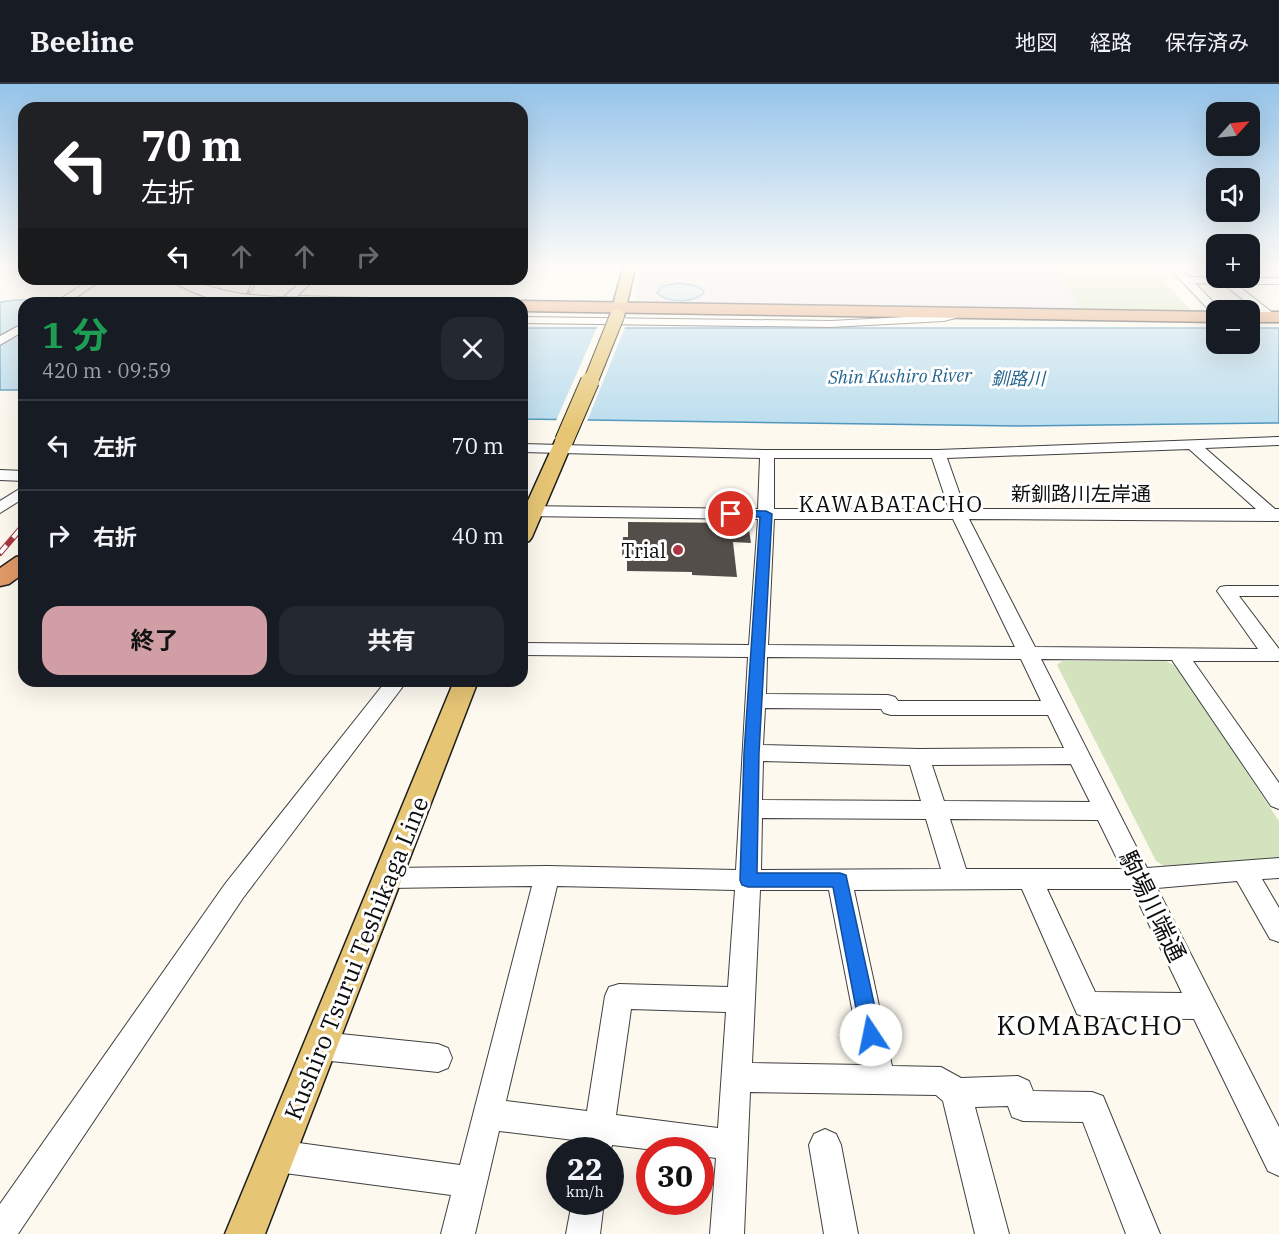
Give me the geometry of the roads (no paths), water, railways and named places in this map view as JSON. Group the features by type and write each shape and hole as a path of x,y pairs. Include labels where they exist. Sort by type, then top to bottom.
{"highway":[{"path":"0,579 18,566"}],"main road":[{"path":"528,509 562,445 615,322"},
{"name":"Kushiro Tsurui Teshikaga Line","path":"245,1234 464,687"}],"street":[{"path":"678,322 840,322"},
{"path":"787,322 802,323"},
{"path":"0,341 18,330"},
{"path":"528,448 562,445 767,454 938,454 1276,444"},
{"path":"1193,445 1276,517"},
{"path":"727,1234 748,880 767,454"},
{"name":"駒場川端通","path":"938,454 959,514 1279,1160"},
{"path":"0,475 18,476"},
{"path":"0,508 18,495"},
{"name":"新釧路川左岸通","path":"528,511 1276,517"},
{"path":"1276,655 1226,591 1279,591"},
{"path":"528,649 1276,655"},
{"path":"1178,654 1271,774 1279,800"},
{"path":"0,1232 234,891 392,687"},
{"path":"755,701 888,702 891,708 1054,708"},
{"path":"752,753 919,757 1078,756"},
{"path":"919,757 957,880"},
{"path":"750,809 1106,811"},
{"path":"388,878 547,876 748,880 1140,879 1279,868"},
{"path":"1244,871 1279,931"},
{"path":"458,1234 547,876"},
{"path":"840,880 880,1079"},
{"path":"1030,880 1087,1005 1202,1006"},
{"path":"597,1137 620,996 740,1000"},
{"path":"321,1046 438,1058"},
{"path":"735,1077 940,1081 956,1093 1018,1091 1023,1106 1092,1107 1143,1234"},
{"path":"956,1093 992,1234"},
{"path":"488,1114 588,1137"},
{"path":"624,1140 732,1145"},
{"path":"825,1145 841,1234"},
{"path":"277,1156 471,1182"},
{"path":"583,1234 586,1215"}],"water":[{"path":"0,322 18,322 18,390 0,390"},
{"name":"釧路川","path":"528,328 1206,328 1206,354 1260,354 1260,328 1279,328 1279,423 1018,426 528,419"}],"railway":[{"path":"0,553 18,532"}],"place":[{"name":"Trial","path":"678,550"}],"district":[{"name":"KAWABATACHO","path":"891,503"},
{"name":"KOMABACHO","path":"1090,1024"}],"water label":[{"name":"Shin Kushiro River","path":"900,376"}]}
